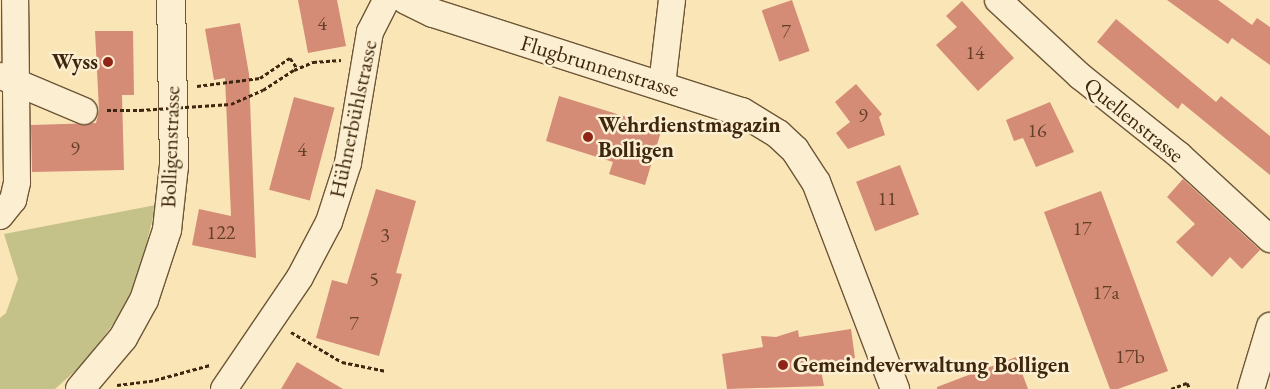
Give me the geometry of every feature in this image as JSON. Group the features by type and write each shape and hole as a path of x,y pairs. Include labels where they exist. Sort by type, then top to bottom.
{"street":[{"name":"Bolligenstrasse","path":"93,388 124,338 144,300 167,230 174,166 171,0"},
{"name":"Hühnerbühlstrasse","path":"224,389 318,246 339,196 370,32 386,0"},
{"name":"Flugbrunnenstrasse","path":"406,0 432,13 662,85 760,121 806,164 824,200 895,389"},
{"path":"662,85 672,0"},
{"name":"Quellenstrasse","path":"998,0 1080,76 1179,155 1270,239"},
{"path":"0,216 16,192 15,113 7,78 14,11"},
{"path":"7,78 84,111"},
{"path":"1251,389 1270,326"}],"path":[{"path":"173,89 260,78 290,58 295,69"},
{"path":"84,111 140,110 231,104 263,90 295,69 324,60 364,64"},
{"path":"271,320 342,362 386,370"},
{"path":"93,388 155,380 218,363"},
{"path":"1170,389 1188,383 1190,389"}],"shaded area":[{"path":"156,205 141,266 123,311 84,363 55,389 0,389 0,318 6,313 18,279 4,234"}],"building":[{"path":"298,0 337,0 346,46 308,53"},
{"path":"792,0 810,51 779,61 762,10"},
{"path":"1167,0 1218,0 1252,25 1257,18 1270,27 1270,65 1232,38 1228,44"},
{"path":"962,1 1014,58 978,91 936,45 957,27 946,16"},
{"path":"1116,19 1216,102 1221,96 1270,136 1270,175 1182,103 1178,109 1097,42"},
{"path":"240,23 249,74 256,258 192,245 199,209 231,216 225,78 214,80 205,29"},
{"path":"95,31 133,31 134,95 122,95 124,170 32,172 31,125 96,123 99,110"},
{"path":"856,84 882,114 879,117 885,135 848,149 836,133 850,122 835,102"},
{"path":"559,96 662,128 645,185 609,174 613,162 546,141"},
{"path":"294,97 335,108 310,201 269,190"},
{"path":"1050,102 1074,152 1036,167 1023,138 1014,141 1006,120"},
{"path":"900,165 919,214 875,231 856,182"},
{"path":"1183,179 1260,250 1242,269 1230,257 1212,277 1176,242 1195,224 1167,197"},
{"path":"376,189 416,201 396,273 402,274 379,356 316,338 332,280 347,284"},
{"path":"1101,191 1168,371 1118,389 1110,389 1044,212"},
{"name":"Gemeindeverwaltung Bolligen","path":"851,329 855,358 820,364 824,386 727,389 722,354 763,347 761,336 776,337 798,330 799,337"},
{"path":"1016,357 1028,389 937,389 937,387"},
{"path":"297,362 343,389 281,389"}],"place":[{"name":"Wyss","path":"108,62"},
{"name":"Wehrdienstmagazin Bolligen","path":"588,137"},
{"name":"Gemeindeverwaltung Bolligen","path":"783,365"}]}
